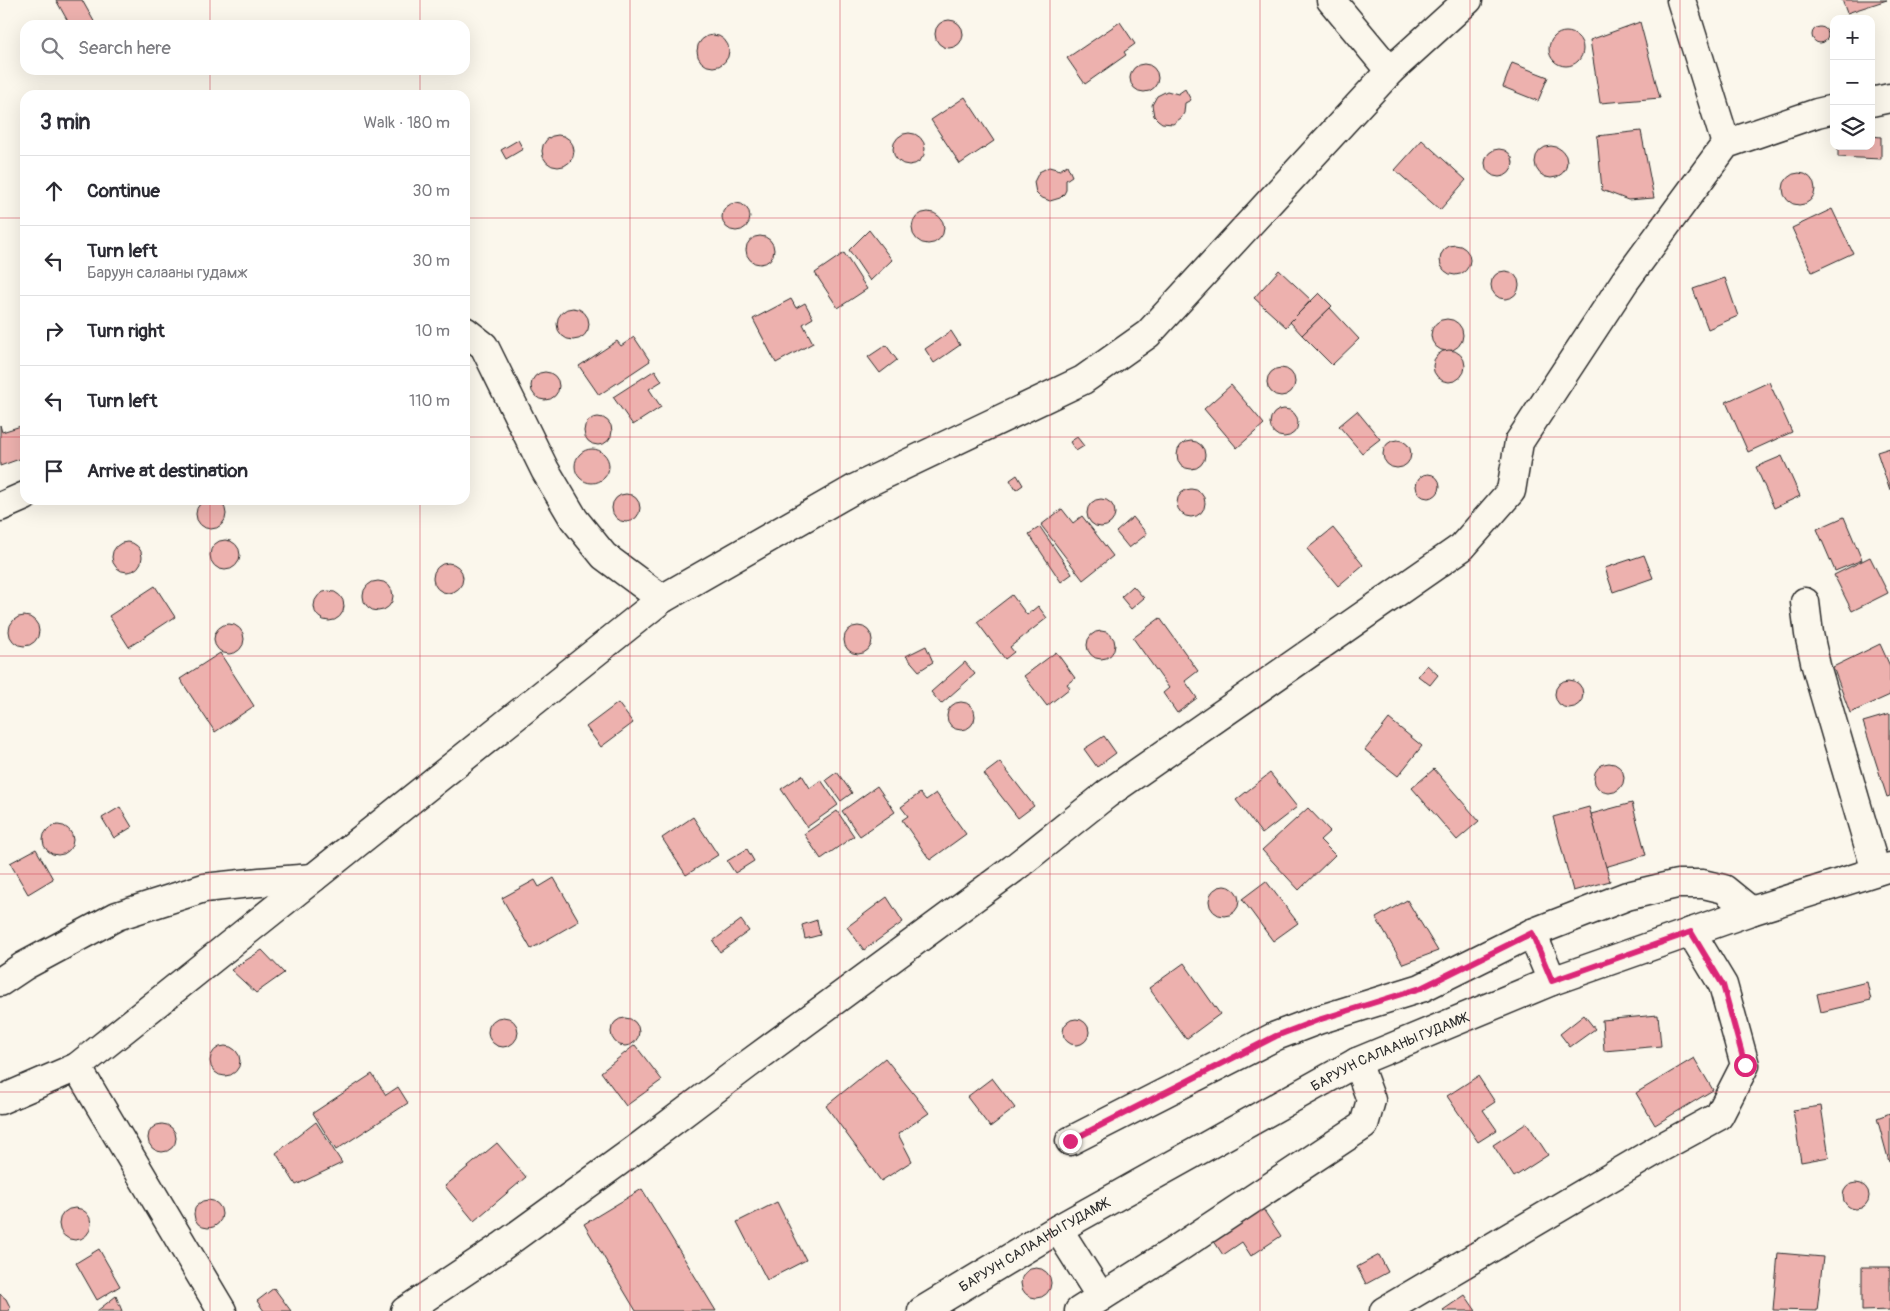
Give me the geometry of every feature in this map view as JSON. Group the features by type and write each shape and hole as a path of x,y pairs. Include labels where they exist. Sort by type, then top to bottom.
{"street":[{"path":"1332,0 1390,71"},
{"path":"0,1100 77,1067 662,599 856,488 1083,380 1148,334 1390,71 1468,0"},
{"path":"1681,0 1726,144"},
{"path":"1875,101 1890,98"},
{"path":"405,1311 501,1247 640,1146 1012,869 1107,794 1462,547 1511,490 1519,442 1524,434 1625,281 1726,144 1830,110"},
{"path":"470,335 484,346 545,470 574,519 604,556 662,599"},
{"path":"0,507 20,498"},
{"path":"1804,602 1816,666 1883,869"},
{"name":"БАРУУН САЛААНЫ ГУДАМЖ","path":"922,1311 1058,1229 1357,1062 1552,981 1751,911 1883,869"},
{"path":"0,982 24,966 117,916 204,888 313,878"},
{"path":"1070,1141 1276,1036 1318,1020 1421,988 1532,933 1627,896 1677,884 1703,884 1724,889 1751,911"},
{"path":"1384,1311 1662,1147 1719,1116 1745,1065 1723,985 1691,932"},
{"path":"1532,933 1552,981"},
{"path":"1058,1229 1090,1304 1177,1249 1364,1125 1371,1100 1357,1062"},
{"path":"77,1067 222,1311"}],"building":[{"path":"56,0 82,0 93,20 67,20"},
{"path":"1842,0 1887,0 1847,13"},
{"path":"949,20 959,24 963,34 959,44 949,48 939,44 935,34 939,24"},
{"path":"1120,22 1135,44 1124,52 1126,55 1085,84 1067,58"},
{"path":"1640,22 1660,98 1600,103 1590,40"},
{"path":"1817,27 1823,27 1828,32 1826,41 1817,43 1812,38 1812,32"},
{"path":"1566,32 1578,37 1583,49 1578,61 1566,66 1554,61 1549,49 1554,37"},
{"path":"713,35 725,39 729,51 725,63 713,67 701,63 697,51 701,39"},
{"path":"1512,63 1548,77 1538,101 1503,87"},
{"path":"1144,64 1154,68 1158,78 1154,88 1144,92 1134,88 1130,78 1134,68"},
{"path":"1185,89 1191,100 1185,103 1184,113 1181,118 1173,124 1162,123 1154,116 1152,105 1157,96 1167,91 1178,94"},
{"path":"965,97 994,141 960,164 931,120"},
{"path":"1641,131 1654,198 1628,200 1602,190 1597,136"},
{"path":"909,133 920,138 925,149 920,160 909,165 898,160 893,149 898,138"},
{"path":"558,135 570,139 574,151 570,163 558,167 546,163 542,151 546,139"},
{"path":"1875,136 1881,137 1881,159 1838,157 1838,150 1875,150"},
{"path":"518,140 523,149 506,159 501,150"},
{"path":"1422,140 1466,180 1440,210 1395,170"},
{"path":"1551,146 1557,147 1562,151 1566,156 1566,168 1562,173 1557,177 1551,178 1545,177 1540,173 1536,168 1535,162 1536,156 1540,151 1545,147"},
{"path":"1499,149 1509,153 1513,163 1509,173 1499,177 1489,173 1485,163 1489,153"},
{"path":"1067,165 1072,176 1066,180 1064,194 1060,198 1050,201 1040,197 1036,193 1034,182 1039,172 1049,167 1060,170"},
{"path":"1799,173 1805,174 1810,178 1814,183 1814,195 1810,200 1805,204 1799,205 1793,204 1788,200 1784,195 1783,189 1784,183 1788,178 1793,174"},
{"path":"736,203 746,207 750,217 746,227 736,231 726,227 722,217 726,207"},
{"path":"1832,209 1853,253 1812,272 1792,228"},
{"path":"928,212 940,216 944,228 940,240 928,244 916,240 912,228 916,216"},
{"path":"869,230 892,260 870,281 849,250"},
{"path":"760,236 770,240 774,250 770,260 760,264 750,260 746,250 750,240"},
{"path":"1455,245 1466,249 1470,260 1466,271 1455,275 1444,271 1440,260 1444,249"},
{"path":"844,253 867,289 838,308 815,273"},
{"path":"1279,270 1311,300 1286,327 1254,298"},
{"path":"1505,271 1515,275 1519,285 1515,295 1505,299 1495,295 1491,285 1495,275"},
{"path":"1725,278 1738,316 1708,329 1693,289"},
{"path":"1319,293 1332,306 1302,335 1290,322"},
{"path":"791,299 796,308 805,303 813,318 803,324 813,343 776,363 753,319"},
{"path":"573,308 585,312 589,324 585,336 573,340 561,336 557,324 561,312"},
{"path":"1330,308 1359,339 1332,365 1302,335"},
{"path":"1447,319 1459,323 1463,335 1459,347 1447,351 1435,347 1431,335 1435,323"},
{"path":"951,331 960,345 934,363 925,349"},
{"path":"634,337 650,361 599,395 579,366 617,341 621,346"},
{"path":"886,345 897,360 880,373 868,357"},
{"path":"1449,350 1461,354 1465,366 1461,378 1449,382 1437,378 1433,366 1437,354"},
{"path":"1281,368 1291,372 1295,382 1291,392 1281,396 1271,392 1267,382 1271,372"},
{"path":"655,370 662,381 649,389 661,407 633,425 613,397"},
{"path":"545,372 555,376 559,386 555,396 545,400 535,396 531,386 535,376"},
{"path":"1769,382 1792,432 1748,452 1726,402"},
{"path":"1231,385 1264,424 1237,448 1204,409"},
{"path":"1284,409 1294,413 1298,423 1294,433 1284,437 1274,433 1270,423 1274,413"},
{"path":"1357,411 1380,439 1362,453 1339,426"},
{"path":"598,417 608,421 612,431 608,441 598,445 588,441 584,431 588,421"},
{"path":"0,425 2,432 20,426 20,459 0,466"},
{"path":"1077,437 1084,446 1076,451 1070,442"},
{"path":"1397,440 1407,444 1411,454 1407,464 1397,468 1387,464 1383,454 1387,444"},
{"path":"1191,441 1201,445 1205,455 1201,465 1191,469 1181,465 1177,455 1181,445"},
{"path":"1890,448 1890,491 1877,452"},
{"path":"592,449 599,450 604,454 608,459 608,473 604,478 599,482 592,483 585,482 580,478 576,473 575,466 576,459 580,454 585,450"},
{"path":"1782,456 1800,496 1774,508 1756,467"},
{"path":"1428,474 1433,475 1439,481 1439,491 1433,497 1428,498 1423,497 1417,491 1416,486 1417,481 1423,475"},
{"path":"1017,475 1023,485 1016,490 1010,480"},
{"path":"1191,489 1201,493 1205,503 1201,513 1191,517 1181,513 1177,503 1181,493"},
{"path":"626,494 636,498 640,508 636,518 626,522 616,518 612,508 616,498"},
{"path":"1101,499 1111,503 1115,513 1111,523 1101,527 1091,523 1087,513 1091,503"},
{"path":"199,505 223,505 225,520 217,528 205,528 197,520 196,514"},
{"path":"1062,509 1073,523 1082,516 1113,556 1083,580 1041,525"},
{"path":"1133,517 1147,534 1129,548 1116,532"},
{"path":"1844,517 1862,560 1835,571 1817,529"},
{"path":"1040,527 1072,574 1061,582 1029,534"},
{"path":"1333,528 1363,565 1338,586 1307,549"},
{"path":"225,540 236,544 240,555 236,566 225,570 214,566 210,555 214,544"},
{"path":"127,542 138,546 142,557 138,568 127,572 116,568 112,557 116,546"},
{"path":"1644,555 1653,578 1613,592 1605,568"},
{"path":"1870,557 1888,593 1852,611 1834,575"},
{"path":"448,563 459,567 463,578 459,589 448,593 437,589 433,578 437,567"},
{"path":"378,581 389,585 393,596 389,607 378,611 367,607 363,596 367,585"},
{"path":"155,586 175,617 129,647 109,616"},
{"path":"1133,586 1144,598 1131,609 1121,597"},
{"path":"329,591 340,595 344,606 340,617 329,621 318,617 314,606 318,595"},
{"path":"1012,595 1027,615 1038,606 1047,618 1010,647 1014,652 1005,659 977,622"},
{"path":"24,616 35,620 39,631 35,642 24,646 13,642 9,631 13,620"},
{"path":"1160,618 1198,671 1185,681 1197,698 1177,713 1163,693 1169,688 1133,638"},
{"path":"229,624 240,628 244,639 240,650 229,654 218,650 214,639 218,628"},
{"path":"858,626 868,630 872,640 868,650 858,654 848,650 844,640 848,630"},
{"path":"1101,631 1111,635 1115,645 1111,655 1101,659 1091,655 1087,645 1091,635"},
{"path":"1880,644 1890,666 1890,695 1850,713 1833,667"},
{"path":"926,646 933,662 919,671 906,656"},
{"path":"1056,652 1075,678 1067,684 1070,688 1047,706 1024,676"},
{"path":"220,653 254,706 215,732 180,679"},
{"path":"965,662 975,674 941,704 931,692"},
{"path":"1427,665 1438,675 1430,685 1418,676"},
{"path":"1569,680 1579,684 1583,694 1579,704 1569,708 1559,704 1555,694 1559,684"},
{"path":"961,702 971,706 975,716 971,726 961,730 951,726 947,716 951,706"},
{"path":"618,703 633,723 601,747 586,727"},
{"path":"1890,714 1890,796 1887,797 1863,722"},
{"path":"1389,719 1422,746 1398,776 1365,750"},
{"path":"1104,736 1116,753 1097,767 1084,749"},
{"path":"1000,762 1034,806 1018,818 984,774"},
{"path":"1609,763 1620,767 1624,778 1620,789 1609,793 1598,789 1594,778 1598,767"},
{"path":"1434,769 1479,821 1457,840 1412,788"},
{"path":"837,772 852,793 841,801 826,780"},
{"path":"1270,773 1297,807 1262,834 1236,800"},
{"path":"802,775 810,788 821,780 838,805 807,827 781,789"},
{"path":"877,786 895,812 860,836 842,811"},
{"path":"920,793 926,800 936,793 966,834 930,860 902,820 908,816 901,807"},
{"path":"1632,803 1646,855 1605,867 1591,814"},
{"path":"120,807 132,827 114,838 102,818"},
{"path":"1589,807 1610,881 1573,891 1553,817"},
{"path":"1308,808 1330,831 1320,840 1335,855 1299,890 1262,850"},
{"path":"837,811 854,836 821,859 804,834"},
{"path":"693,817 718,855 686,875 662,838"},
{"path":"58,825 69,829 73,840 69,851 58,855 47,851 43,840 47,829"},
{"path":"36,849 53,879 28,894 10,863"},
{"path":"747,849 754,861 735,873 727,861"},
{"path":"554,878 579,921 531,949 502,898 535,880 539,887"},
{"path":"1266,881 1298,923 1273,941 1242,899"},
{"path":"1224,886 1235,890 1239,901 1235,912 1224,916 1213,912 1209,901 1213,890"},
{"path":"887,897 903,922 864,950 847,927"},
{"path":"1407,900 1438,951 1403,964 1376,918"},
{"path":"741,920 749,931 720,952 713,941"},
{"path":"817,920 820,935 805,939 802,925"},
{"path":"262,950 284,973 256,993 231,970"},
{"path":"1184,963 1220,1014 1186,1039 1149,988"},
{"path":"1867,982 1871,1000 1821,1012 1817,994"},
{"path":"1584,1015 1595,1029 1570,1047 1560,1034"},
{"path":"1658,1015 1661,1046 1604,1051 1602,1020"},
{"path":"503,1017 514,1021 518,1032 514,1043 503,1047 492,1043 488,1032 492,1021"},
{"path":"625,1018 635,1022 639,1032 635,1042 625,1046 615,1042 611,1032 615,1022"},
{"path":"1076,1019 1085,1023 1089,1032 1085,1041 1076,1045 1067,1041 1063,1032 1067,1023"},
{"path":"635,1045 662,1080 626,1106 601,1072"},
{"path":"225,1046 236,1050 240,1061 236,1072 225,1076 214,1072 210,1061 214,1050"},
{"path":"885,1058 929,1113 898,1134 912,1161 881,1181 826,1106"},
{"path":"1694,1058 1713,1090 1655,1125 1636,1093"},
{"path":"372,1074 386,1095 398,1087 408,1103 336,1150 313,1113"},
{"path":"1478,1076 1495,1102 1483,1110 1497,1130 1478,1142 1447,1096"},
{"path":"992,1078 1015,1108 990,1127 967,1097"},
{"path":"1821,1106 1829,1157 1801,1162 1793,1110"},
{"path":"1890,1113 1890,1162 1889,1162 1877,1118"},
{"path":"316,1122 342,1163 296,1185 276,1153"},
{"path":"1527,1123 1548,1155 1514,1177 1493,1145"},
{"path":"162,1124 172,1128 176,1138 172,1148 162,1152 152,1148 148,1138 152,1128"},
{"path":"497,1143 526,1177 474,1221 445,1186"},
{"path":"1856,1183 1865,1187 1869,1196 1865,1205 1856,1209 1847,1205 1843,1196 1847,1187"},
{"path":"642,1189 716,1311 636,1311 584,1224"},
{"path":"208,1200 218,1204 222,1214 218,1224 208,1228 198,1224 194,1214 198,1204"},
{"path":"777,1202 806,1260 767,1280 737,1222"},
{"path":"1259,1203 1281,1236 1251,1256 1242,1242 1223,1255 1210,1235"},
{"path":"75,1208 81,1209 86,1213 90,1218 90,1230 86,1235 81,1239 75,1240 69,1239 64,1235 60,1230 59,1224 60,1218 64,1213 69,1209"},
{"path":"99,1249 120,1286 97,1300 76,1263"},
{"path":"1778,1253 1823,1257 1817,1311 1773,1310"},
{"path":"1379,1255 1388,1272 1366,1284 1357,1267"},
{"path":"1862,1267 1890,1267 1890,1310 1862,1311"},
{"path":"1036,1268 1047,1272 1051,1283 1047,1294 1036,1298 1025,1294 1021,1283 1025,1272"},
{"path":"274,1288 291,1311 264,1311 257,1301"},
{"path":"0,1294 6,1299 10,1307 9,1311 0,1311"},
{"path":"1465,1295 1476,1311 1443,1310"},
{"path":"116,1296 122,1311 97,1311"}],"route":[{"path":"1070,1141 1276,1036 1318,1020 1421,988 1532,933 1552,981 1691,932 1723,985 1745,1065"}]}
